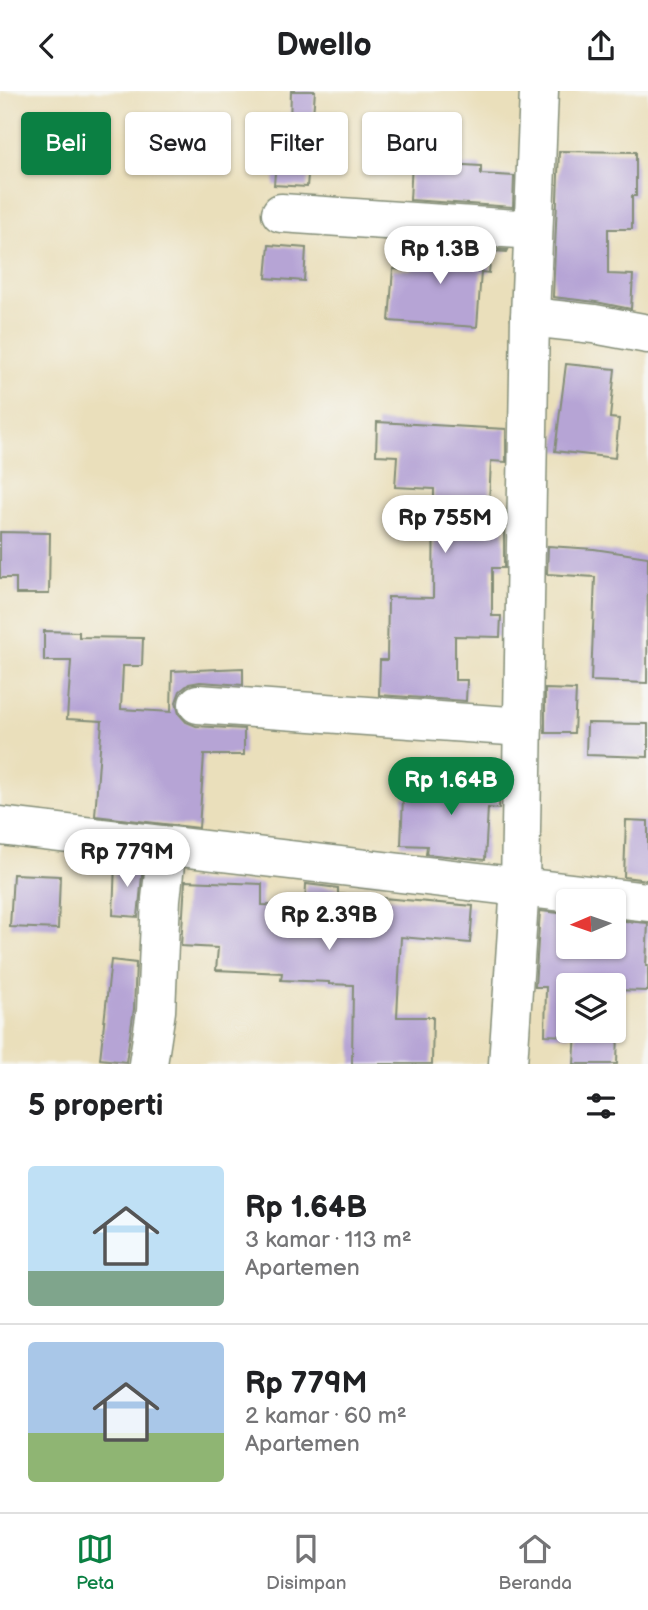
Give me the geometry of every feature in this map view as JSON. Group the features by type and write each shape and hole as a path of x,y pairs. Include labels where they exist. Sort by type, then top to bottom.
{"street":[{"path":"508,1064 520,886 530,317 539,91"},
{"path":"281,213 533,230"},
{"path":"530,317 594,324 648,334"},
{"path":"198,704 523,727"},
{"path":"0,826 648,902"},
{"path":"148,1064 156,1011 161,899 167,847"}],"building":[{"path":"291,91 315,91 313,112 290,112"},
{"path":"559,151 636,152 636,196 632,196 632,229 608,229 608,274 633,275 631,309 553,297"},
{"path":"462,165 481,166 481,174 514,176 513,207 410,200 411,175 462,175"},
{"path":"275,175 308,175 307,187 274,185"},
{"path":"415,244 508,250 491,251 489,273 481,272 477,327 389,321 393,269 413,270"},
{"path":"269,245 306,248 304,281 266,278"},
{"path":"566,364 615,369 610,418 619,419 615,458 555,451"},
{"path":"377,422 506,429 506,462 491,461 488,524 504,524 504,568 492,568 492,616 501,616 500,637 455,636 455,680 467,680 466,701 379,695 380,660 387,660 388,597 433,598 434,489 395,487 397,456 376,455"},
{"path":"0,532 50,533 49,594 16,594 16,578 0,578"},
{"path":"548,546 648,557 647,683 591,681 595,577 547,574"},
{"path":"44,631 79,632 79,637 143,638 142,666 123,666 121,709 171,712 172,671 243,668 243,685 200,682 189,684 180,691 176,702 179,714 186,722 196,726 244,729 244,755 204,755 199,828 95,816 102,721 67,719 71,661 44,661"},
{"path":"545,689 576,690 574,733 545,733"},
{"path":"587,723 648,724 648,757 586,755"},
{"path":"430,776 500,780 499,809 488,808 485,860 426,854 427,846 401,845 403,797 429,798"},
{"path":"626,820 648,821 648,880 624,877"},
{"path":"115,862 143,865 138,917 113,915"},
{"path":"13,874 60,876 58,929 10,927"},
{"path":"185,881 262,884 262,905 305,906 306,884 338,888 338,894 473,906 470,943 401,937 397,1017 433,1017 432,1064 352,1064 353,985 281,980 282,973 216,970 218,948 181,946"},
{"path":"540,911 556,913 556,959 626,959 626,921 648,923 648,991 626,990 626,973 556,973 556,1035 545,1035 546,987 535,987"},
{"path":"111,960 136,963 134,1009 126,1062 100,1059"},
{"path":"575,1043 618,1043 617,1064 574,1064"}]}
